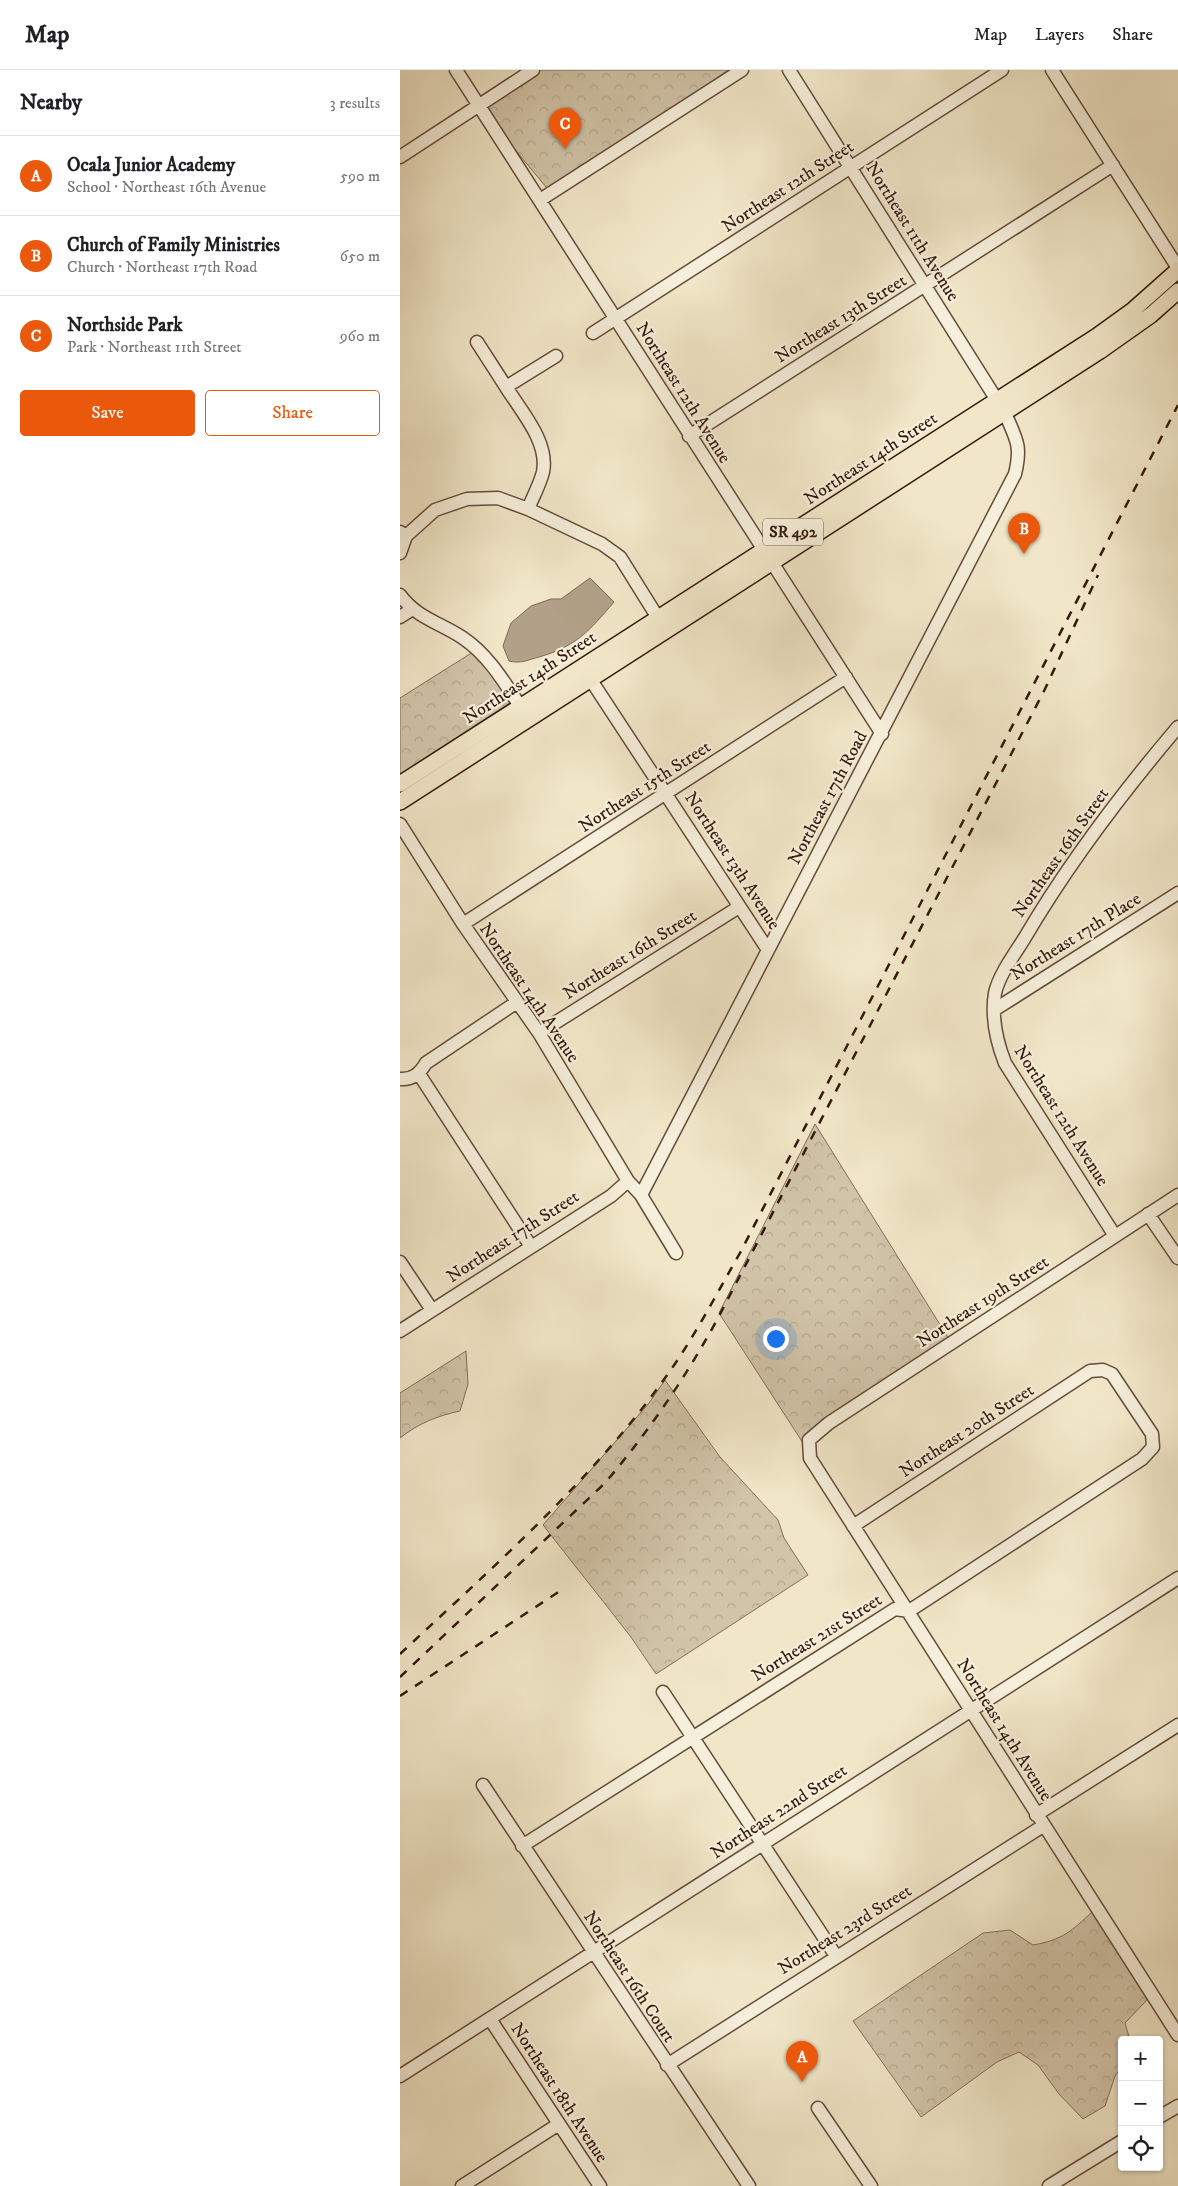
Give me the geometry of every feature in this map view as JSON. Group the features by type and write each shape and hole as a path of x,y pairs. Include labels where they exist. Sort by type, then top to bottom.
{"main road":[{"name":"Northeast 14th Street","path":"1001,407 1117,322 1178,269"},
{"name":"Northeast 14th Street","path":"400,784 524,713 1001,407 1126,334 1178,291"},
{"name":"Northeast 14th Street","path":"400,802 524,713"}],"street":[{"name":"Northeast 12th Avenue","path":"456,70 689,436 882,734"},
{"path":"400,157 533,70"},
{"path":"540,200 742,70"},
{"name":"Northeast 11th Avenue","path":"789,70 1001,407"},
{"name":"Northeast 12th Street","path":"593,333 1002,70"},
{"path":"1052,70 1178,269"},
{"name":"Northeast 13th Street","path":"689,436 1113,165"},
{"path":"477,342 534,431 542,449 543,471 528,509"},
{"path":"506,388 556,356"},
{"name":"Northeast 17th Road","path":"641,1195 882,734 1015,474 1020,455 1017,442 1001,407"},
{"path":"400,553 403,534 435,510 466,499 498,498 528,509 602,544 620,557 662,624"},
{"path":"400,595 405,613 463,638 489,660 524,713"},
{"name":"Northeast 13th Avenue","path":"587,673 768,950"},
{"name":"Northeast 15th Street","path":"463,924 846,678"},
{"name":"Northeast 16th Street","path":"994,1010 996,991 1005,972 1066,871 1100,824 1178,727"},
{"name":"Northeast 14th Avenue","path":"400,824 463,924 539,1034 628,1181"},
{"name":"Northeast 17th Place","path":"994,1010 1178,893"},
{"name":"Northeast 16th Street","path":"539,1034 739,907"},
{"path":"400,1079 405,1080 419,1074 426,1063 517,1002"},
{"name":"Northeast 12th Avenue","path":"994,1010 994,1036 1004,1063 1115,1236"},
{"path":"419,1074 530,1246"},
{"path":"628,1181 641,1195 676,1253"},
{"name":"Northeast 17th Street","path":"400,1331 610,1196 628,1181"},
{"name":"Northeast 19th Street","path":"809,1440 830,1423 1178,1195"},
{"path":"1148,1214 1178,1258"},
{"path":"400,1262 432,1310"},
{"name":"Northeast 20th Street","path":"853,1526 1090,1371 1102,1370 1112,1374 1152,1434 1153,1447"},
{"name":"Northeast 14th Avenue","path":"809,1440 810,1458 1178,2035"},
{"name":"Northeast 21st Street","path":"522,1846 691,1736 896,1609 909,1611 1142,1459 1153,1447"},
{"name":"Northeast 22nd Street","path":"400,2076 1178,1578"},
{"path":"663,1692 836,1956"},
{"path":"1036,1815 1178,1724"},
{"name":"Northeast 16th Court","path":"483,1785 749,2186"},
{"name":"Northeast 23rd Street","path":"667,2065 1043,1826"},
{"name":"Northeast 18th Avenue","path":"490,2019 600,2186"},
{"path":"1163,2115 1178,2106"},
{"path":"818,2108 871,2186"},
{"path":"462,2186 559,2124"},
{"path":"1053,2185 1118,2144"}],"green space":[{"path":"533,70 728,70 551,193 478,105"},
{"path":"473,652 481,659 514,705 400,778 400,698"},
{"path":"815,1124 949,1339 804,1436 803,1443 719,1313"},
{"path":"466,1351 468,1384 460,1411 428,1421 400,1438 400,1393"},
{"path":"665,1380 720,1457 778,1520 784,1538 808,1575 656,1674 631,1637 543,1525 649,1403"},
{"path":"1093,1911 1148,1995 1146,2001 1125,2023 1129,2036 1118,2036 1118,2072 1105,2106 1083,2119 1059,2094 1038,2065 1019,2052 997,2062 921,2117 853,2021 983,1933 1010,1930 1033,1945 1066,1934"}],"shaded area":[{"path":"590,578 614,602 597,621 573,642 552,653 524,661 509,661 503,646 511,623 531,606 551,599 561,599"}],"railway":[{"path":"400,1654 507,1554 577,1484 641,1410 689,1343 740,1253 1178,405"},
{"path":"400,1677 605,1483 637,1444 680,1382 718,1318 1045,689 1098,575"},
{"path":"400,1696 563,1589"}],"place":[{"name":"Northside Park","path":"565,149"},
{"name":"Church of Family Ministries","path":"1024,554"},
{"name":"Ocala Junior Academy","path":"802,2082"}]}
